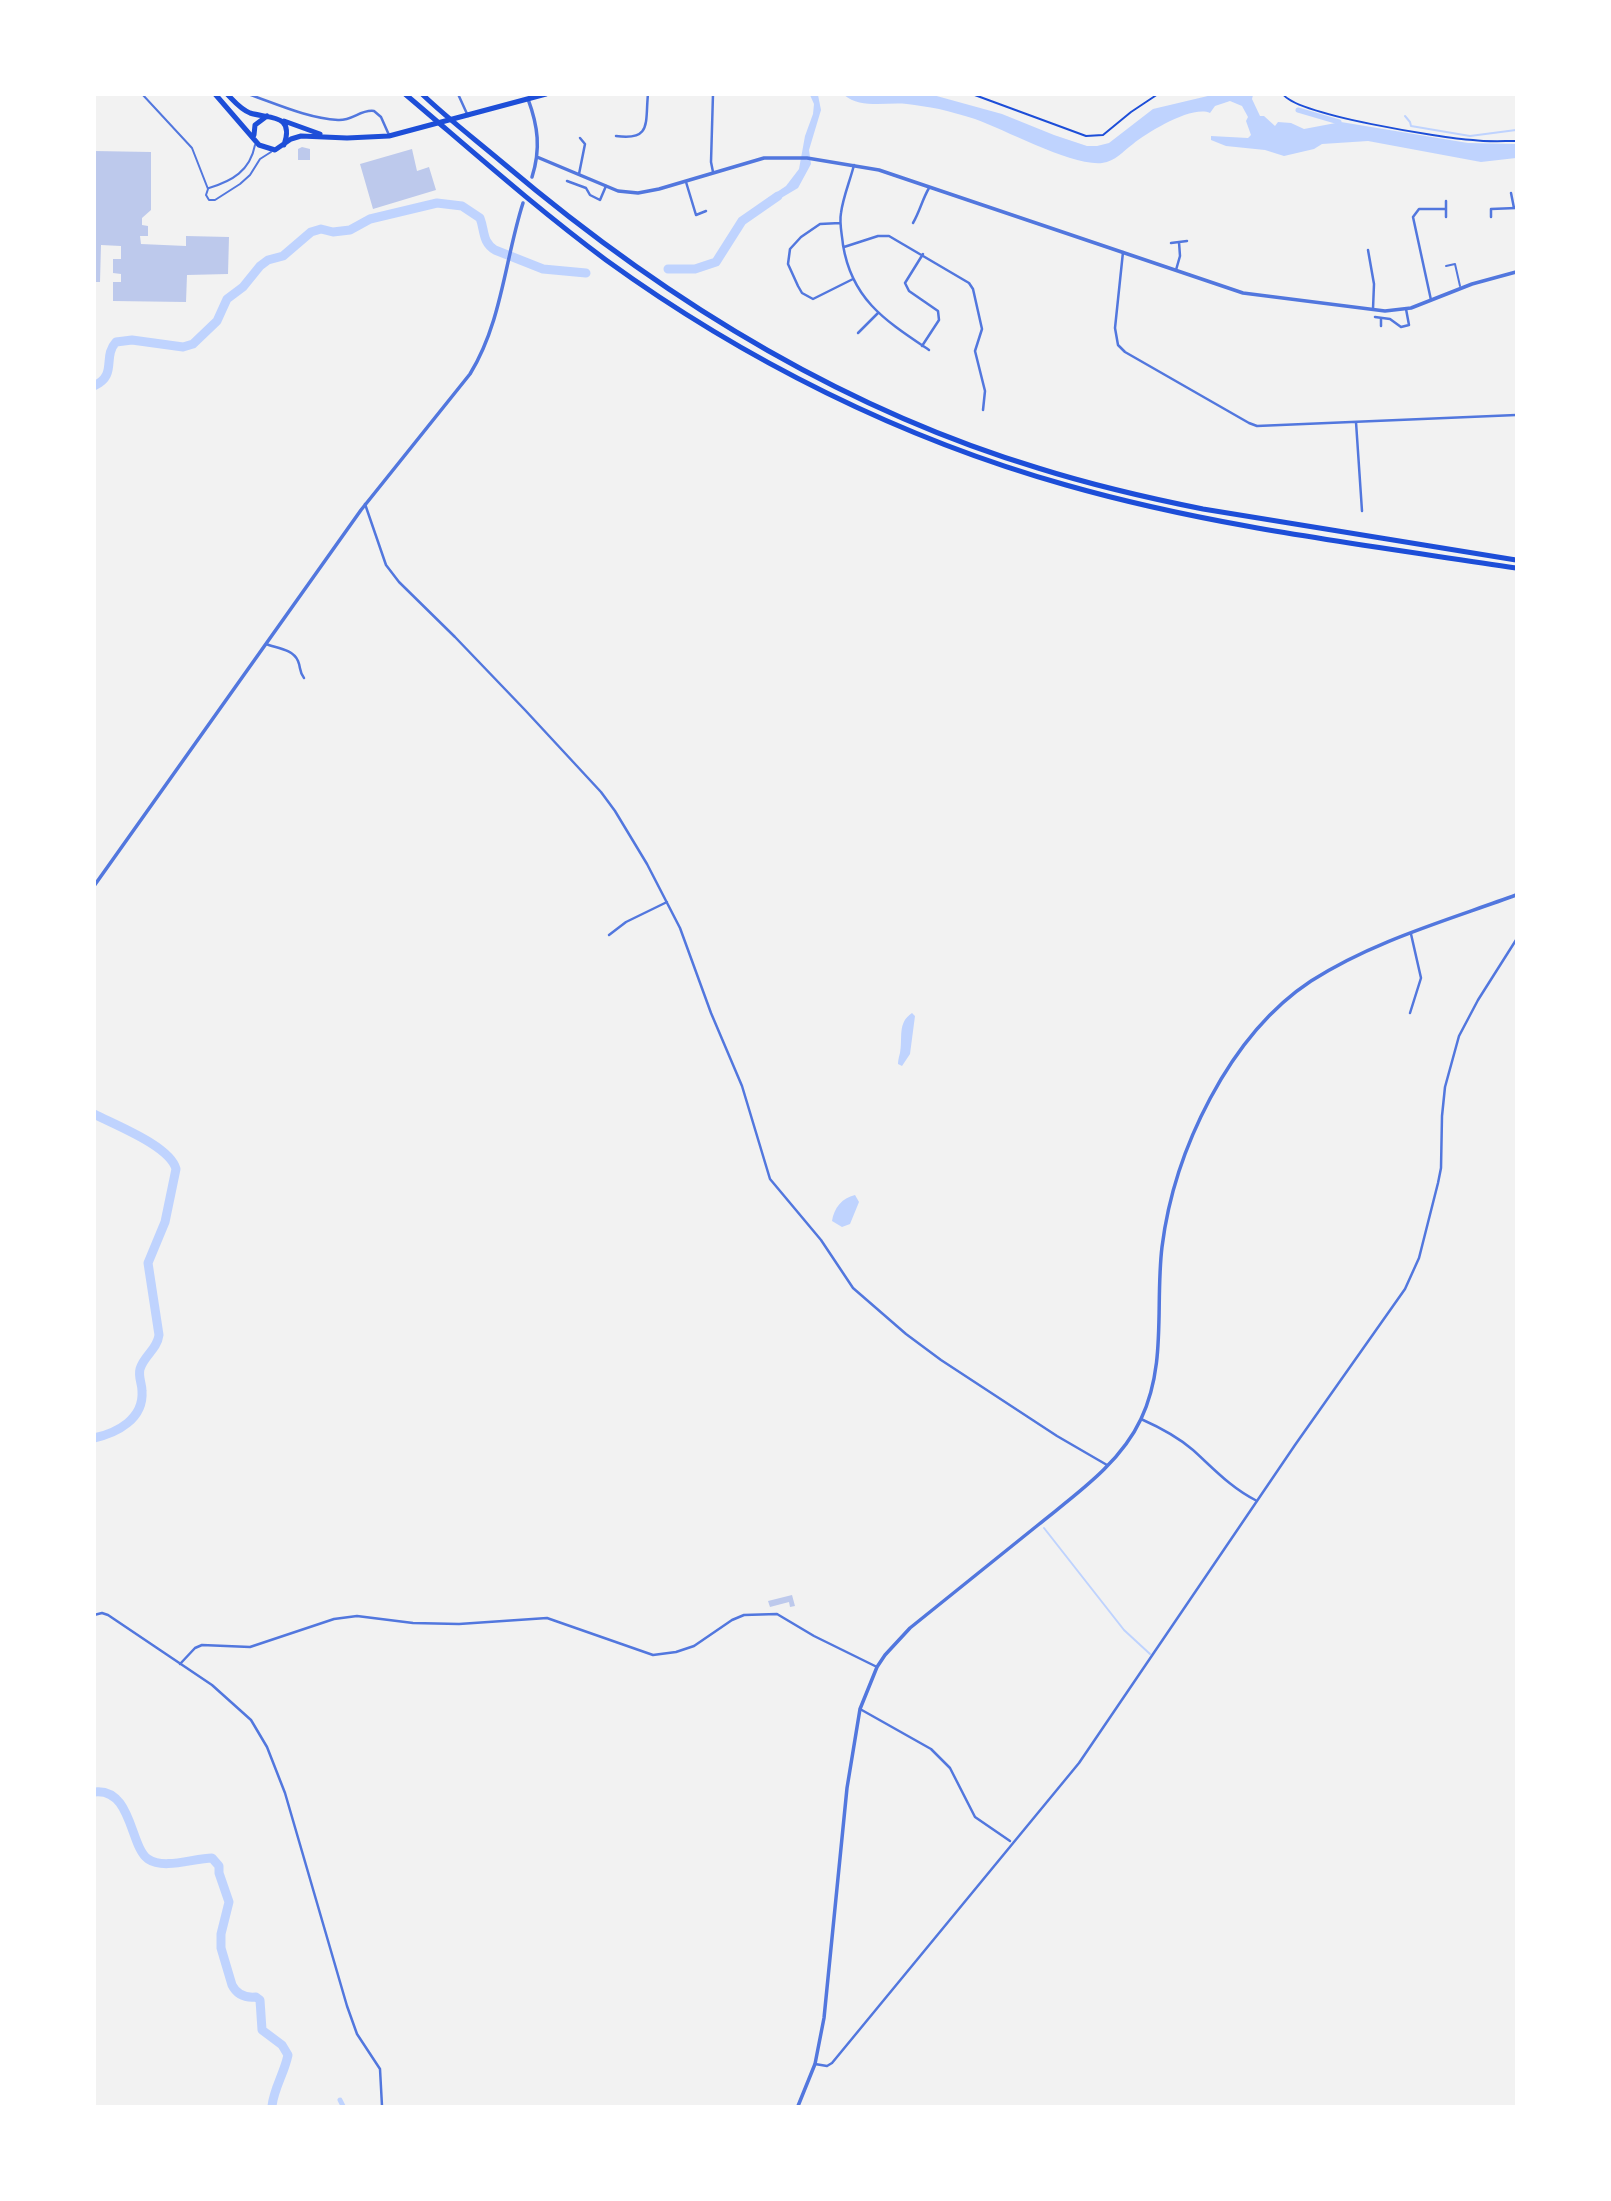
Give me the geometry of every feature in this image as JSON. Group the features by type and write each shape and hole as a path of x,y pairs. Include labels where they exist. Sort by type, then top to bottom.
{"highway":[{"path":"215,94 263,148 279,148 295,137 389,136 546,94"},
{"path":"227,94 245,111 277,118 327,136"},
{"path":"421,94 541,196 632,265 747,340 835,387 949,437 1037,468 1160,500 1517,560"},
{"path":"406,96 538,206 625,273 733,342 853,405 978,457 1067,486 1178,513 1517,568"},
{"path":"255,140 254,129 258,121 269,116"},
{"path":"277,118 286,128 279,148"}],"street":[{"path":"248,94 309,115 337,120 350,120 364,111 374,111 382,117 389,136"},
{"path":"458,94 468,116"},
{"path":"616,136 633,138 640,134 645,126 648,94"},
{"path":"713,94 713,172"},
{"path":"528,99 538,132 537,157 532,177"},
{"path":"579,174 586,142 580,138"},
{"path":"537,157 618,191 638,193 686,182 764,158 796,157 853,165 930,187 1243,293 1271,298 1373,309 1406,309 1461,288 1517,272"},
{"path":"853,165 840,223 853,279 864,299 878,313 929,351"},
{"path":"567,181 586,188 590,195 600,200 606,186"},
{"path":"686,182 696,215 706,211"},
{"path":"913,223 919,204 930,187"},
{"path":"1491,217 1491,209 1515,208 1511,193"},
{"path":"1446,201 1446,217"},
{"path":"94,886 365,504 443,404 471,374 497,307 523,203"},
{"path":"1431,300 1413,217 1419,209 1446,209"},
{"path":"840,223 820,224 801,237 790,249 788,264 802,293 813,299 853,279"},
{"path":"844,247 878,236 889,236 969,283 973,289 982,328 975,351 985,391 983,410"},
{"path":"1171,243 1186,241"},
{"path":"1176,270 1181,256 1179,242"},
{"path":"1368,250 1374,284 1373,309"},
{"path":"1123,252 1115,336 1118,345 1125,352 1253,425 1517,415"},
{"path":"922,346 939,320 938,311 909,291 905,283 923,254"},
{"path":"1406,309 1409,325"},
{"path":"858,333 878,313"},
{"path":"1375,317 1390,319 1401,327 1415,325"},
{"path":"1381,318 1381,326"},
{"path":"1356,422 1362,511"},
{"path":"365,504 391,573 456,637 601,792 647,864 680,928 711,1013 742,1086 770,1179 821,1240 853,1288 905,1334 941,1360 1108,1466"},
{"path":"266,644 292,654 304,678"},
{"path":"798,2106 815,2064 824,2018 847,1788 860,1709 877,1667 910,1628 1096,1478 1122,1449 1141,1419 1156,1374 1162,1249 1168,1214 1181,1166 1207,1106 1244,1047 1270,1016 1296,992 1344,963 1412,934 1517,895"},
{"path":"609,936 626,922 667,902"},
{"path":"1410,1013 1421,978 1412,934"},
{"path":"815,2064 828,2066 832,2063 1092,1745 1412,1278 1441,1168 1445,1087 1460,1036 1478,1000 1517,940"},
{"path":"1141,1419 1159,1427 1190,1448 1235,1489 1257,1501"},
{"path":"180,1664 195,1648 202,1645 250,1647 334,1619 357,1616 459,1625 547,1618 653,1655 694,1646 744,1615 777,1614 814,1636 877,1667"},
{"path":"94,1615 108,1615 229,1698 251,1720 267,1747 285,1793 350,2015 357,2034 380,2069 382,2106"},
{"path":"860,1709 931,1749 953,1773 976,1818 1012,1842"}],"lane":[{"path":"142,94 192,148 208,189 208,199 214,201 246,180 260,159 279,148"},
{"path":"208,189 241,173 250,160 255,140"},
{"path":"1447,266 1455,264 1461,288"}],"path":[{"path":"972,94 1086,136 1102,135 1158,94"},
{"path":"1283,94 1290,101 1326,114 1471,140 1517,141"}],"water":[{"path":"810,95 818,95 821,110 809,150 811,164 798,188 771,204 768,198 786,186 799,169 805,136 813,114 814,104"},
{"path":"844,95 933,95 1002,114 1087,146 1097,146 1109,143 1153,109 1212,95 1253,95 1252,99 1260,116 1264,116 1275,126 1278,122 1291,123 1304,129 1341,122 1468,143 1516,144 1516,158 1481,162 1368,141 1322,144 1314,149 1284,156 1265,150 1226,146 1211,140 1211,136 1248,138 1251,135 1246,121 1248,117 1242,106 1230,101 1215,106 1210,113 1192,113 1170,121 1111,160 1102,163 1089,162 1056,153 975,119 939,109 911,104 858,102"},
{"path":"912,1013 915,1016 910,1054 902,1066 898,1064 902,1026"},
{"path":"855,1195 859,1202 850,1224 842,1227 832,1221 839,1204"}],"building":[{"path":"298,149 310,149 310,160 298,160"},
{"path":"412,149 417,171 429,167 436,190 373,209 360,164"},
{"path":"94,151 151,152 151,210 142,218 142,225 148,226 148,236 140,236 141,244 186,246 186,236 229,237 228,274 187,275 186,302 113,301 113,282 121,282 121,274 113,273 113,259 121,259 121,246 101,245 100,282 94,282"},
{"path":"792,1595 795,1606 790,1607 789,1602 770,1607 768,1601"}],"waterway":[{"path":"1298,110 1339,122"},
{"path":"1405,116 1411,126 1470,136 1516,130"},
{"path":"668,269 695,269 716,262 742,221 778,196"},
{"path":"94,386 106,377 110,354 116,342 132,340 183,347 193,344 217,321 227,299 243,287 260,266 268,260 283,256 311,232 321,229 333,232 350,230 370,219 437,203 462,206 480,218 486,240 495,250 543,269 586,273"},
{"path":"94,1114 153,1144 172,1160 176,1169 165,1222 148,1263 159,1335 156,1345 140,1369 142,1391 139,1409 134,1417 120,1428 94,1438"},
{"path":"1044,1528 1124,1630 1150,1654"},
{"path":"94,1792 106,1793 116,1799 123,1808 137,1843 148,1859 171,1864 212,1858 219,1866 229,1902 221,1934 221,1948 232,1985 242,1995 260,2000 262,2030 282,2045 288,2055 272,2106"},
{"path":"340,2100 343,2106"}]}
